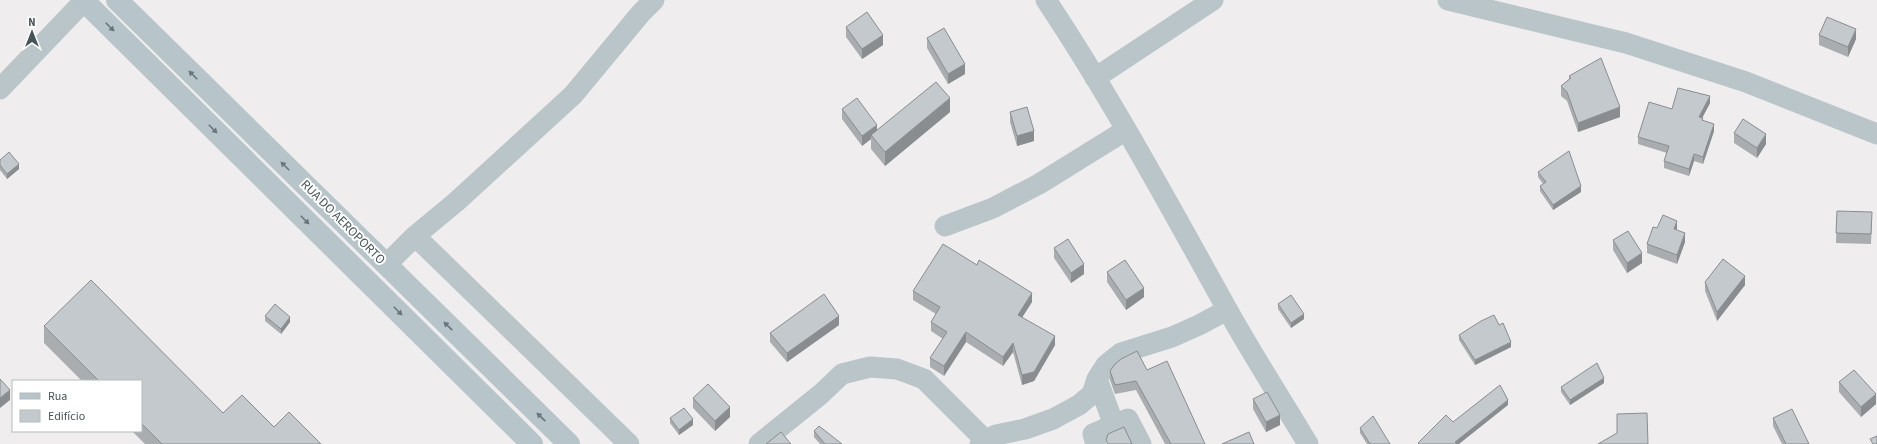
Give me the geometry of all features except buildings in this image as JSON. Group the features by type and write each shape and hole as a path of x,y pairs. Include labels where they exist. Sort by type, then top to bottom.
{"main road":[{"name":"RUA DO AEROPORTO","path":"84,0 532,444"},
{"name":"RUA DO AEROPORTO","path":"117,0 569,444"}],"street":[{"path":"0,89 84,0"},
{"path":"386,265 415,236 456,202 573,95 621,36 654,0"},
{"path":"1046,0 1164,193 1227,310 1308,444"},
{"path":"1095,78 1213,0"},
{"path":"1448,0 1626,43 1746,82 1877,134"},
{"path":"945,226 993,208 1039,184 1126,130"},
{"path":"415,236 628,444"},
{"path":"760,444 821,394 842,374 870,367 897,369 924,379 985,443 996,435 1025,429 1053,420 1079,405 1092,394 1097,379 1106,365 1121,353 1172,337 1227,310"},
{"path":"1097,379 1114,425"},
{"path":"1096,444 1093,434 1128,419 1141,444"}]}
